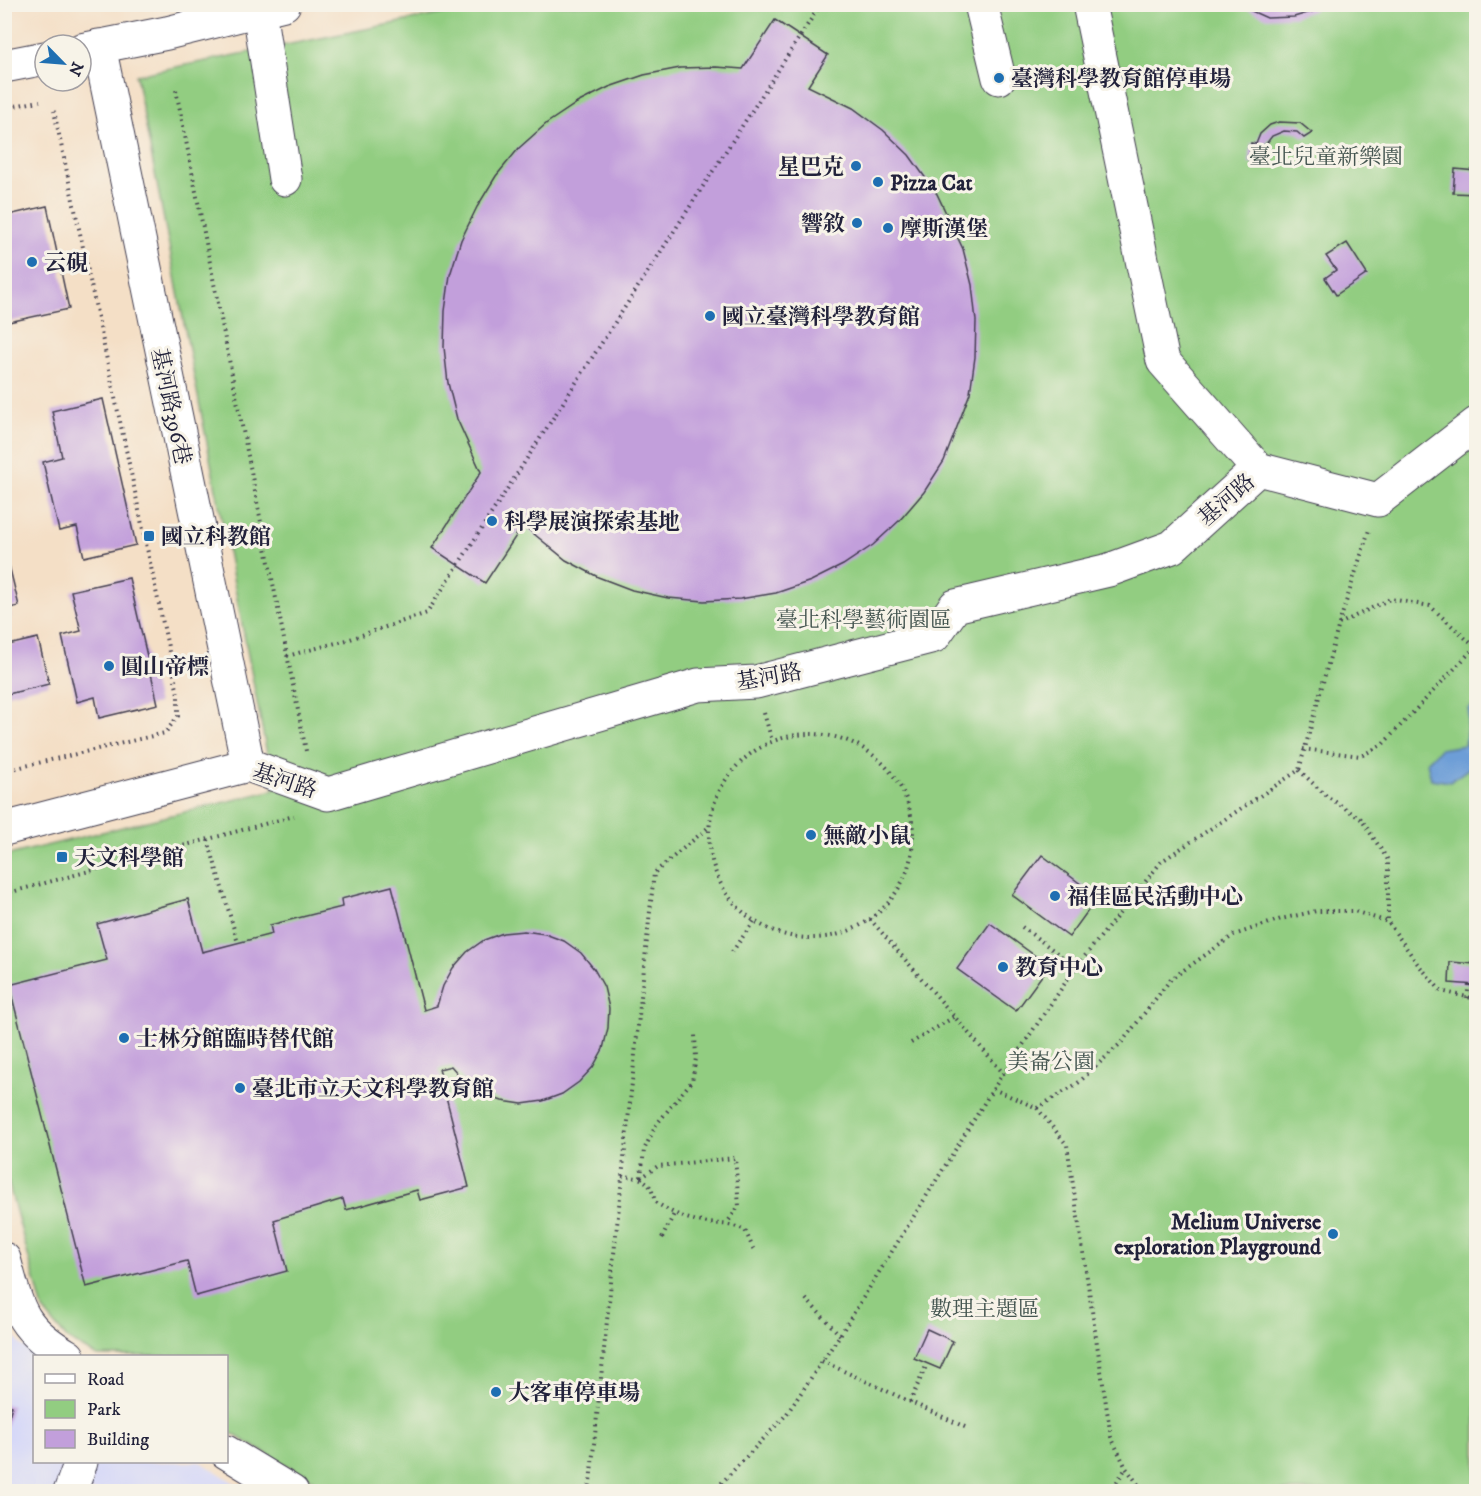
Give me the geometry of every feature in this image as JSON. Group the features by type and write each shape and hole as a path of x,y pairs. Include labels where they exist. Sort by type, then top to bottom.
{"street":[{"path":"981,4 999,78"},
{"path":"1089,4 1163,361 1258,470"},
{"path":"93,47 167,33 272,7 285,179"},
{"name":"基河路396巷","path":"93,57 110,110 248,765"},
{"path":"4,66 33,60"},
{"path":"1378,500 1476,424"},
{"name":"基河路","path":"4,829 248,765 328,794 698,685 756,682 934,636 955,606 1108,570 1172,547 1258,470 1378,500"},
{"path":"4,1259 17,1306 33,1332 67,1355"},
{"path":"228,1453 292,1491"},
{"path":"70,1491 80,1463"}],"path":[{"path":"287,656 347,640 427,613 821,4"},
{"path":"4,108 40,101"},
{"path":"4,771 165,733 178,716 178,694 54,111"},
{"path":"713,1491 786,1415 840,1335 993,1089 1076,967 1162,861 1299,770 1339,624 1378,500"},
{"path":"1303,749 1361,756 1383,744 1476,646 1430,606 1390,599 1339,624"},
{"path":"816,734 838,737 857,744 890,770 902,788 913,828 913,849 908,870 899,889 870,920 833,936 813,938 773,931 755,921 738,907 715,870 710,848 710,826 714,805 724,784 737,766 763,747 794,735 816,734"},
{"path":"1299,770 1324,794 1361,819 1388,860 1388,922"},
{"path":"589,1491 654,873 710,826"},
{"path":"208,840 237,943"},
{"path":"1037,1108 1078,1083 1122,1042 1171,979 1233,935 1281,919 1316,911 1353,910 1388,922 1440,991 1476,999"},
{"path":"870,920 1004,1074"},
{"path":"732,952 755,921"},
{"path":"1022,927 1076,967"},
{"path":"1467,998 1469,984"},
{"path":"911,1043 954,1017"},
{"path":"641,1178 644,1150 656,1125 692,1081 696,1059 695,1035"},
{"path":"993,1089 1037,1108 1067,1145 1111,1437 1126,1468 1144,1491"},
{"path":"641,1178 658,1166 735,1158 739,1206 728,1223"},
{"path":"622,1176 641,1178 652,1186 655,1202 674,1214 700,1222 728,1223 745,1230 755,1253"},
{"path":"662,1238 674,1214"},
{"path":"806,1299 840,1335"},
{"path":"822,1361 967,1428"},
{"path":"910,1402 927,1364"},
{"path":"1110,1491 1126,1468"}],"shaded area":[{"path":"4,1319 21,1345 36,1355 33,1355 33,1463 203,1463 247,1491 5,1491"}],"green space":[{"name":"臺北科學藝術園區","path":"486,5 1476,5 1476,1491 332,1491 228,1432 228,1355 95,1355 67,1339 43,1310 5,1171 4,856 274,790 136,75"}],"water":[{"path":"1476,702 1476,763 1450,782 1431,779 1427,762 1440,749 1465,745 1469,709"}],"building":[{"path":"1236,4 1319,4 1314,11 1294,17 1267,18"},
{"name":"國立臺灣科學教育館","path":"775,20 828,55 808,86 853,108 883,130 909,155 937,194 963,249 972,285 976,321 975,357 970,393 944,461 924,492 900,520 873,545 843,565 811,581 776,593 740,599 704,601 668,598 632,590 598,577 566,560 523,525 485,583 432,548 481,472 457,419 448,383 444,347 445,311 450,275 461,240 477,207 496,176 519,148 547,123 577,103 609,87 644,75 680,68 743,69"},
{"path":"1279,122 1300,123 1312,133 1304,138 1297,132 1284,131 1272,136 1266,144 1265,164 1249,163 1251,143 1256,144 1260,134 1270,125"},
{"path":"1455,169 1476,171 1476,194 1453,193"},
{"name":"云硯","path":"47,206 69,309 4,323 4,216"},
{"path":"1347,243 1367,274 1336,295 1325,278 1336,270 1326,256"},
{"path":"103,399 136,545 84,557 77,527 59,531 43,462 62,457 52,411"},
{"path":"9,565 19,606 9,608 11,617 4,618 4,566"},
{"name":"圓山帝標","path":"129,578 158,704 99,718 95,697 77,702 62,636 81,631 71,591"},
{"path":"38,638 49,684 4,695 4,646"},
{"name":"福佳區民活動中心","path":"1042,855 1098,897 1069,937 1012,895"},
{"name":"臺北市立天文科學教育館","path":"392,886 424,1010 437,1006 443,986 453,968 467,952 484,940 503,933 524,931 545,934 564,941 581,953 594,969 604,987 609,1008 608,1028 603,1049 593,1067 579,1082 562,1094 543,1101 522,1104 502,1101 482,1094 465,1082 451,1066 439,1069 469,1187 420,1200 417,1190 346,1210 343,1199 274,1220 287,1271 196,1296 187,1261 86,1287 9,985 107,960 97,924 188,899 202,952 272,934 270,925 342,907 341,899"},
{"name":"教育中心","path":"990,923 1049,966 1016,1011 957,969"},
{"path":"1450,962 1476,964 1476,985 1449,983"},
{"path":"927,1329 953,1341 940,1369 914,1358"},
{"path":"4,1404 12,1406 5,1429 4,1429"}],"place":[{"name":"臺灣科學教育館停車場","path":"999,78"},
{"name":"星巴克","path":"856,166"},
{"name":"Pizza Cat","path":"878,182"},
{"name":"響敘","path":"857,223"},
{"name":"摩斯漢堡","path":"888,228"},
{"name":"云硯","path":"32,262"},
{"name":"國立臺灣科學教育館","path":"710,316"},
{"name":"科學展演探索基地","path":"492,521"},
{"name":"國立科教館","path":"149,536"},
{"name":"圓山帝標","path":"109,666"},
{"name":"無敵小鼠","path":"811,835"},
{"name":"天文科學館","path":"62,857"},
{"name":"福佳區民活動中心","path":"1055,896"},
{"name":"教育中心","path":"1003,967"},
{"name":"士林分館臨時替代館","path":"124,1038"},
{"name":"臺北市立天文科學教育館","path":"240,1088"},
{"name":"Melium Universe exploration Playground","path":"1333,1234"},
{"name":"大客車停車場","path":"496,1392"}],"park label":[{"name":"臺北兒童新樂園","path":"1326,156"},
{"name":"美崙公園","path":"1051,1061"},
{"name":"數理主題區","path":"985,1308"}]}
